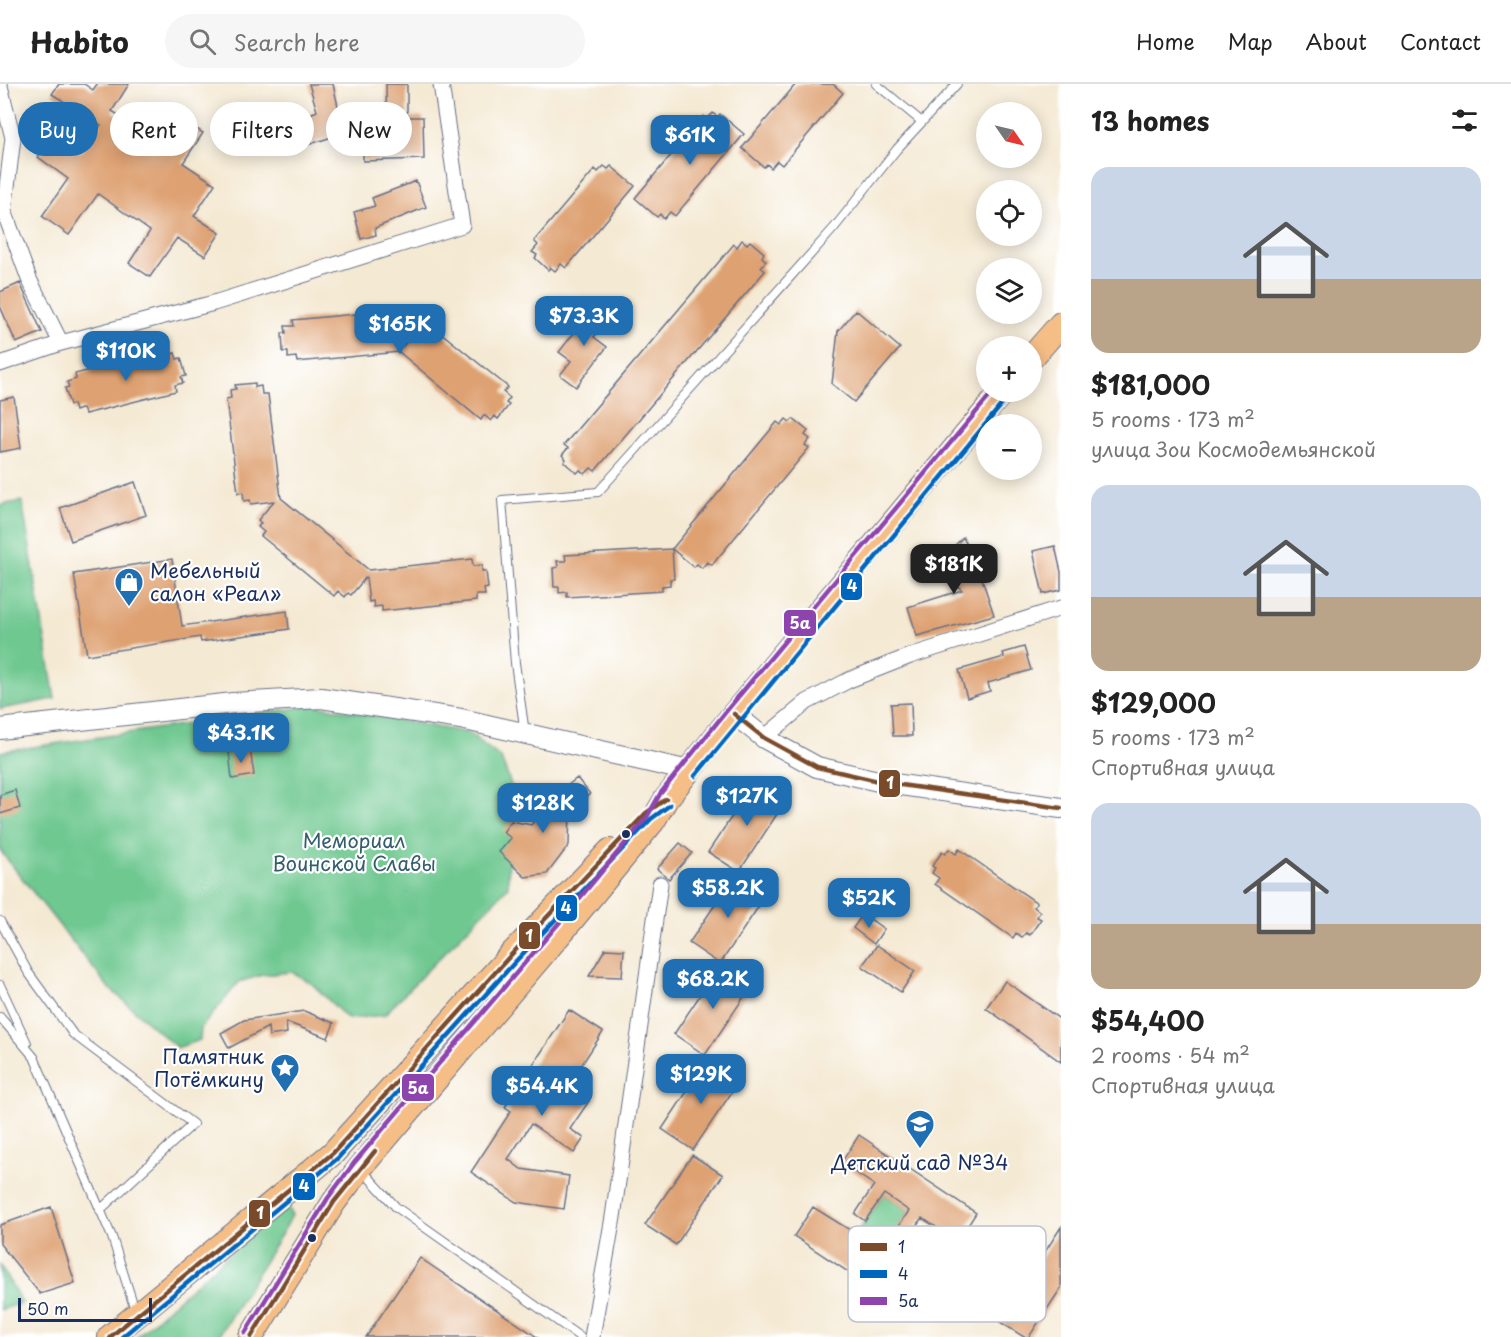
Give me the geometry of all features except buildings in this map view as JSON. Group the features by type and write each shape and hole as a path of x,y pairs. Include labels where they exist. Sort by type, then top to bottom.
{"main road":[{"path":"1046,349 1061,324"},
{"path":"251,1337 334,1202 360,1168 573,919 653,821 666,799 734,714 994,402"},
{"path":"110,1337 333,1153 509,957 646,813 666,799"}],"street":[{"path":"0,364 61,343 214,303 462,225 441,84"},
{"path":"0,86 13,138 4,211 29,279 61,343"},
{"path":"764,738 807,702 849,680 910,656 1061,608"},
{"path":"0,729 233,703 321,698 461,719 689,771"},
{"path":"734,714 764,738 817,767 849,776 1061,808"},
{"path":"592,1337 613,1217 660,885"}],"lane":[{"path":"876,84 922,122"},
{"path":"525,733 515,663 502,500 598,492 834,228 897,148 957,84"},
{"path":"0,921 28,972 73,1034 193,1124 100,1210"},
{"path":"0,985 34,1057 100,1210 137,1314"},
{"path":"0,1017 34,1057"},
{"path":"360,1168 396,1208 580,1337"}],"green space":[{"path":"22,501 55,699 0,709 0,505"},
{"name":"Мемориал Воинской Славы","path":"315,705 469,733 501,758 520,809 509,850 508,887 384,1015 348,1019 311,983 292,972 262,975 239,982 201,1028 200,1040 177,1048 108,987 0,849 0,752"},
{"path":"884,1194 909,1211 899,1226 862,1226"},
{"path":"288,1206 292,1215 287,1225 218,1337 136,1337 273,1215"},
{"path":"0,1265 22,1303 0,1310"}],"transit line":[{"name":"5а","path":"245,1333 328,1198 354,1163 647,817 660,794 728,709 985,402"},
{"name":"4","path":"695,776 1004,402"},
{"name":"1","path":"734,714 764,738 817,767 887,783 1061,808"},
{"name":"1","path":"110,1337 333,1153 509,957 646,813 666,799"},
{"name":"4","path":"122,1337 338,1158 515,962 651,819 670,805"},
{"name":"1","path":"251,1337 334,1202 375,1151"}],"place":[{"name":"Мебельный салон «Реал»","path":"129,608"},
{"name":"Памятник Потёмкину","path":"285,1094"},
{"name":"Детский сад №34","path":"920,1150"}]}
